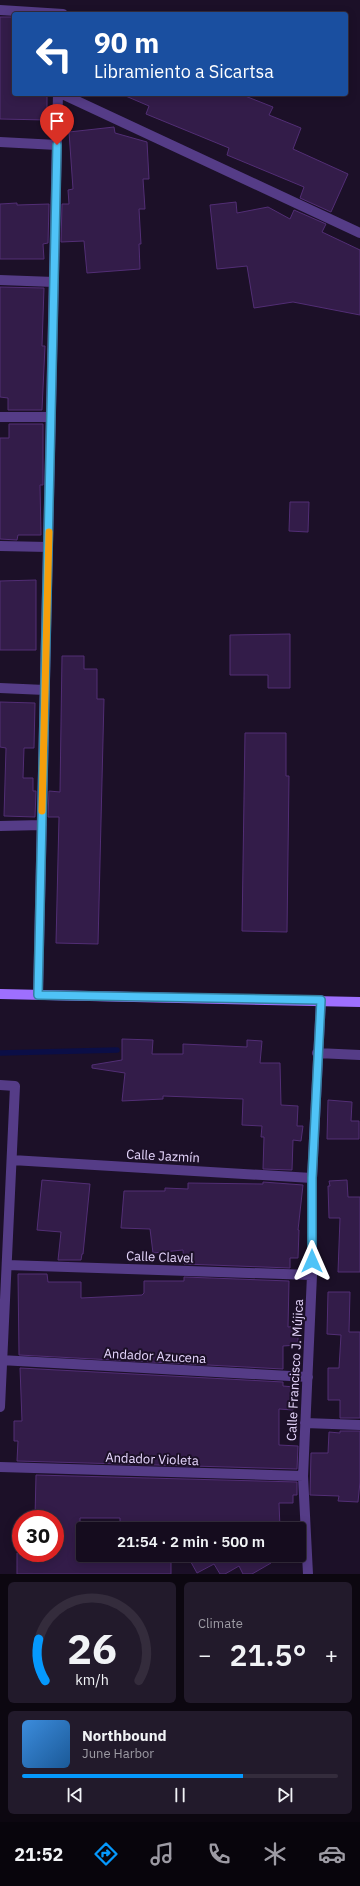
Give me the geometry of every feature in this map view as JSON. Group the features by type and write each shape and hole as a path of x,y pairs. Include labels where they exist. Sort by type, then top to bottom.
{"main road":[{"path":"0,994 360,1002"}],"street":[{"path":"0,10 32,12"},
{"path":"38,995 58,96"},
{"path":"66,96 360,233"},
{"path":"0,142 57,145"},
{"path":"0,280 54,282"},
{"path":"0,417 51,418"},
{"path":"0,546 48,547"},
{"path":"0,688 45,690"},
{"path":"0,826 42,826"},
{"name":"Calle Francisco J. Mújica","path":"308,1574 303,1476 312,1275 312,1178 317,1053 321,1000"},
{"path":"317,1053 360,1055"},
{"path":"0,1085 15,1086 0,1407"},
{"name":"Calle Jazmín","path":"12,1160 312,1178"},
{"name":"Calle Clavel","path":"7,1265 312,1275"},
{"name":"Andador Azucena","path":"1,1360 308,1377"},
{"path":"305,1423 360,1425"},
{"name":"Andador Violeta","path":"0,1467 303,1476"}],"building":[{"path":"0,17 12,17 12,96 47,96 47,120 0,119"},
{"path":"126,96 245,96 273,107 269,115 301,128 293,149 348,174 331,212 300,198 304,187 227,155 229,148 146,114 149,106"},
{"path":"114,127 115,133 147,142 149,179 143,179 145,209 139,209 141,244 139,244 140,269 87,273 84,241 61,242 62,204 69,204 68,190 73,189 69,132"},
{"path":"236,202 237,213 268,207 290,219 294,210 326,224 322,232 360,250 360,315 293,302 254,308 247,266 217,269 210,205"},
{"path":"17,203 17,205 49,204 48,243 43,244 44,259 0,259 0,204"},
{"path":"0,287 44,288 42,346 45,346 42,410 8,410 8,398 0,397"},
{"path":"9,424 43,424 43,485 40,485 41,535 18,535 17,540 0,539 0,438 9,438"},
{"path":"290,502 309,502 308,532 289,531"},
{"path":"36,580 36,650 0,650 0,581"},
{"path":"290,634 290,688 268,688 268,675 230,675 230,635"},
{"path":"62,656 84,656 84,669 97,669 97,699 104,699 98,944 56,943 59,817 48,817 49,791 60,792"},
{"path":"0,702 35,703 34,748 24,748 23,778 33,778 33,791 36,791 35,817 4,816 6,748 0,747"},
{"path":"245,733 286,733 286,776 289,776 287,932 242,931"},
{"path":"122,1039 153,1040 152,1054 183,1054 183,1044 247,1047 247,1040 262,1041 260,1063 280,1063 281,1105 298,1106 297,1126 303,1126 301,1141 293,1140 292,1170 263,1169 264,1137 261,1137 262,1126 242,1125 243,1099 163,1096 163,1099 122,1101 125,1073 92,1068 92,1065 122,1060"},
{"path":"328,1100 352,1102 351,1121 359,1121 359,1139 327,1139"},
{"path":"42,1180 90,1184 83,1254 81,1260 58,1260 61,1232 37,1230"},
{"path":"347,1180 348,1197 360,1197 360,1272 338,1272 340,1218 329,1218 329,1181"},
{"path":"263,1182 303,1185 298,1230 298,1258 290,1258 290,1268 184,1264 183,1250 153,1253 150,1229 121,1228 124,1191 165,1191 165,1188 188,1189 188,1183 263,1184"},
{"path":"18,1274 47,1274 48,1282 81,1282 81,1298 142,1295 144,1293 144,1281 184,1281 184,1277 289,1281 288,1327 298,1326 298,1345 283,1346 283,1369 19,1355"},
{"path":"328,1292 350,1292 349,1332 360,1332 360,1418 340,1418 340,1400 328,1400 328,1368 339,1368 341,1335 327,1334"},
{"path":"20,1368 283,1382 283,1386 294,1387 293,1410 279,1409 279,1445 298,1446 297,1469 17,1461 18,1441 14,1441 14,1421 22,1421"},
{"path":"340,1431 360,1431 360,1482 358,1502 338,1501 339,1496 310,1495 311,1453 328,1453 329,1432 340,1433"},
{"path":"36,1475 297,1482 297,1495 293,1495 293,1503 279,1503 280,1522 120,1522 120,1518 80,1518 80,1522 76,1522 76,1562 171,1562 171,1574 17,1574 17,1562 64,1562 64,1510 35,1510"},
{"path":"191,1562 271,1563 252,1574 243,1574 239,1566 225,1574 220,1574 214,1564 197,1573"}],"waterway":[{"path":"0,1053 117,1050"}],"slow traffic":[{"path":"42,811 49,532"}],"route":[{"path":"57,145 38,995 321,1000 317,1053 312,1178 312,1261"}]}
